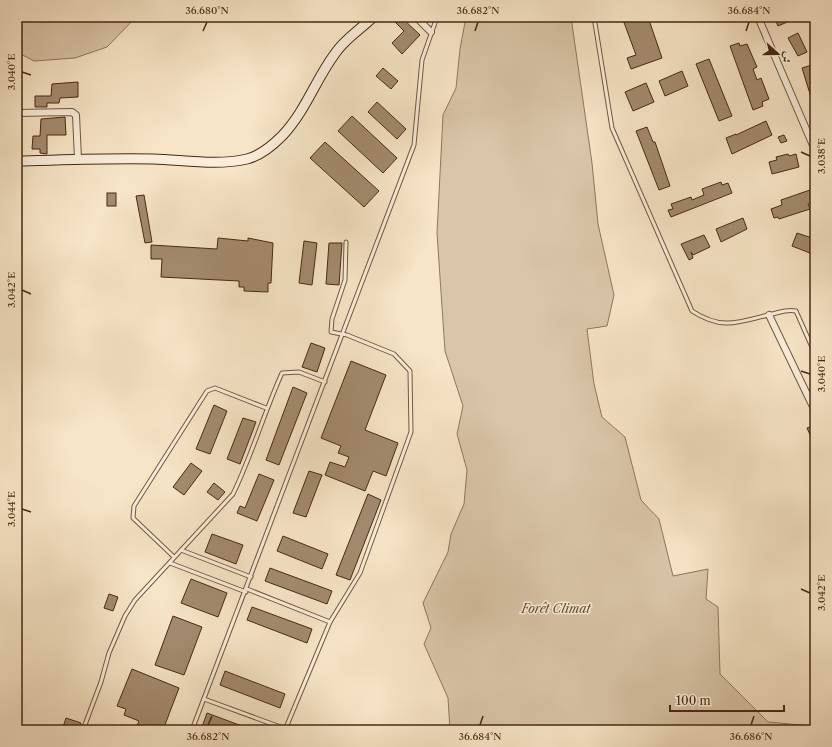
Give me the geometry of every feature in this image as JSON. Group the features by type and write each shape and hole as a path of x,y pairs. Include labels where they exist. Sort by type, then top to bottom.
{"main road":[{"path":"17,161 151,159 229,162 249,159 267,149 282,136 306,104 334,54 344,41 373,17"}],"street":[{"path":"416,17 431,32"},
{"path":"758,17 815,150"},
{"path":"17,113 72,112 76,115 78,159"},
{"path":"768,315 815,411"}],"lane":[{"path":"192,730 252,578 342,334 414,145 422,60 437,17"},
{"path":"594,17 612,128 692,311 701,317 724,324 745,321 789,310 796,311 815,354"},
{"path":"204,699 285,729 330,622 360,572 411,432 410,371 394,354 342,334 331,332 332,320 345,280 346,242"},
{"path":"83,730 101,682 109,653 125,616 135,600 233,494 243,474 266,408 282,373 299,372 325,382"},
{"path":"174,557 133,518 134,506 207,391 215,388 266,408"},
{"path":"181,550 252,578"},
{"path":"170,562 330,622"}],"green space":[{"path":"17,17 136,17 107,47 75,58 34,61 17,52"},
{"name":"Forêt Climat","path":"466,17 571,17 592,163 598,224 614,295 607,326 587,329 594,384 602,417 625,437 641,500 659,519 673,576 708,569 706,599 718,607 720,674 768,722 812,726 815,730 450,730 448,698 424,644 431,628 423,603 448,552 451,534 464,504 467,470 457,434 463,406 445,351 437,233 443,115 456,88 460,49"}],"building":[{"path":"390,17 401,17 420,35 402,54 392,43 404,31"},
{"path":"622,17 648,17 662,58 631,69 627,58 636,55"},
{"path":"774,17 799,17 778,26"},
{"path":"798,33 807,52 798,56 788,38"},
{"path":"739,43 740,46 747,44 757,67 753,69 757,80 761,78 769,99 762,102 763,106 753,110 730,46"},
{"path":"709,59 732,116 719,121 696,64"},
{"path":"812,65 815,75 815,107 802,68"},
{"path":"383,68 398,81 391,89 376,76"},
{"path":"682,71 688,86 665,96 659,81"},
{"path":"78,82 78,97 60,98 59,103 47,103 47,107 35,107 35,96 51,96 52,84"},
{"path":"646,83 654,102 633,111 625,92"},
{"path":"377,102 406,129 397,139 368,112"},
{"path":"352,116 397,158 383,173 338,131"},
{"path":"65,117 66,135 47,135 47,154 40,153 40,149 32,149 33,136 40,136 41,119"},
{"path":"766,121 772,135 732,154 726,138"},
{"path":"647,127 653,142 655,142 670,186 659,190 636,131"},
{"path":"784,135 787,141 781,143 778,137"},
{"path":"325,142 379,191 364,207 310,158"},
{"path":"788,154 789,156 796,154 799,167 772,174 769,162 777,160 776,157"},
{"path":"721,182 722,185 728,183 732,193 671,217 668,210 673,209 671,204 691,197 692,200 704,195 702,189"},
{"path":"810,190 814,202 808,204 810,209 779,219 778,217 774,218 771,209 782,205 781,200"},
{"path":"107,193 116,193 116,206 107,206"},
{"path":"144,195 152,242 145,243 136,196"},
{"path":"743,218 747,229 721,242 716,229"},
{"path":"797,233 815,239 815,255 792,246"},
{"path":"704,235 710,247 693,255 691,252 693,258 689,260 681,244"},
{"path":"218,238 248,241 248,238 273,243 271,283 268,283 268,292 244,291 244,287 239,287 239,281 161,277 162,259 151,259 151,245 217,249"},
{"path":"304,241 317,243 312,285 299,283"},
{"path":"329,243 342,243 339,285 326,284"},
{"path":"311,343 325,348 317,372 302,367"},
{"path":"351,361 386,375 365,430 398,443 386,476 373,471 365,491 325,475 330,462 345,467 349,457 338,453 341,446 321,438"},
{"path":"293,387 307,393 279,465 266,460"},
{"path":"214,405 227,411 210,454 196,449"},
{"path":"243,418 256,422 240,464 227,459"},
{"path":"815,425 815,446 807,428"},
{"path":"191,463 202,471 184,495 173,487"},
{"path":"309,471 322,475 306,517 293,513"},
{"path":"259,474 274,480 257,521 237,513 240,506 245,508"},
{"path":"214,483 225,492 218,500 207,492"},
{"path":"368,494 381,500 350,580 336,575"},
{"path":"212,534 243,545 236,564 205,552"},
{"path":"283,536 328,554 322,569 277,551"},
{"path":"270,568 332,591 327,604 265,581"},
{"path":"191,579 227,593 218,617 181,603"},
{"path":"109,594 118,597 113,611 104,608"},
{"path":"252,607 312,629 307,643 247,620"},
{"path":"173,616 202,627 184,675 155,665"},
{"path":"132,669 179,688 163,730 135,730 139,721 124,715 126,709 117,706"},
{"path":"225,671 285,694 280,708 220,685"},
{"path":"207,713 250,730 210,730 202,727"},
{"path":"66,718 81,723 78,730 62,730"}]}
